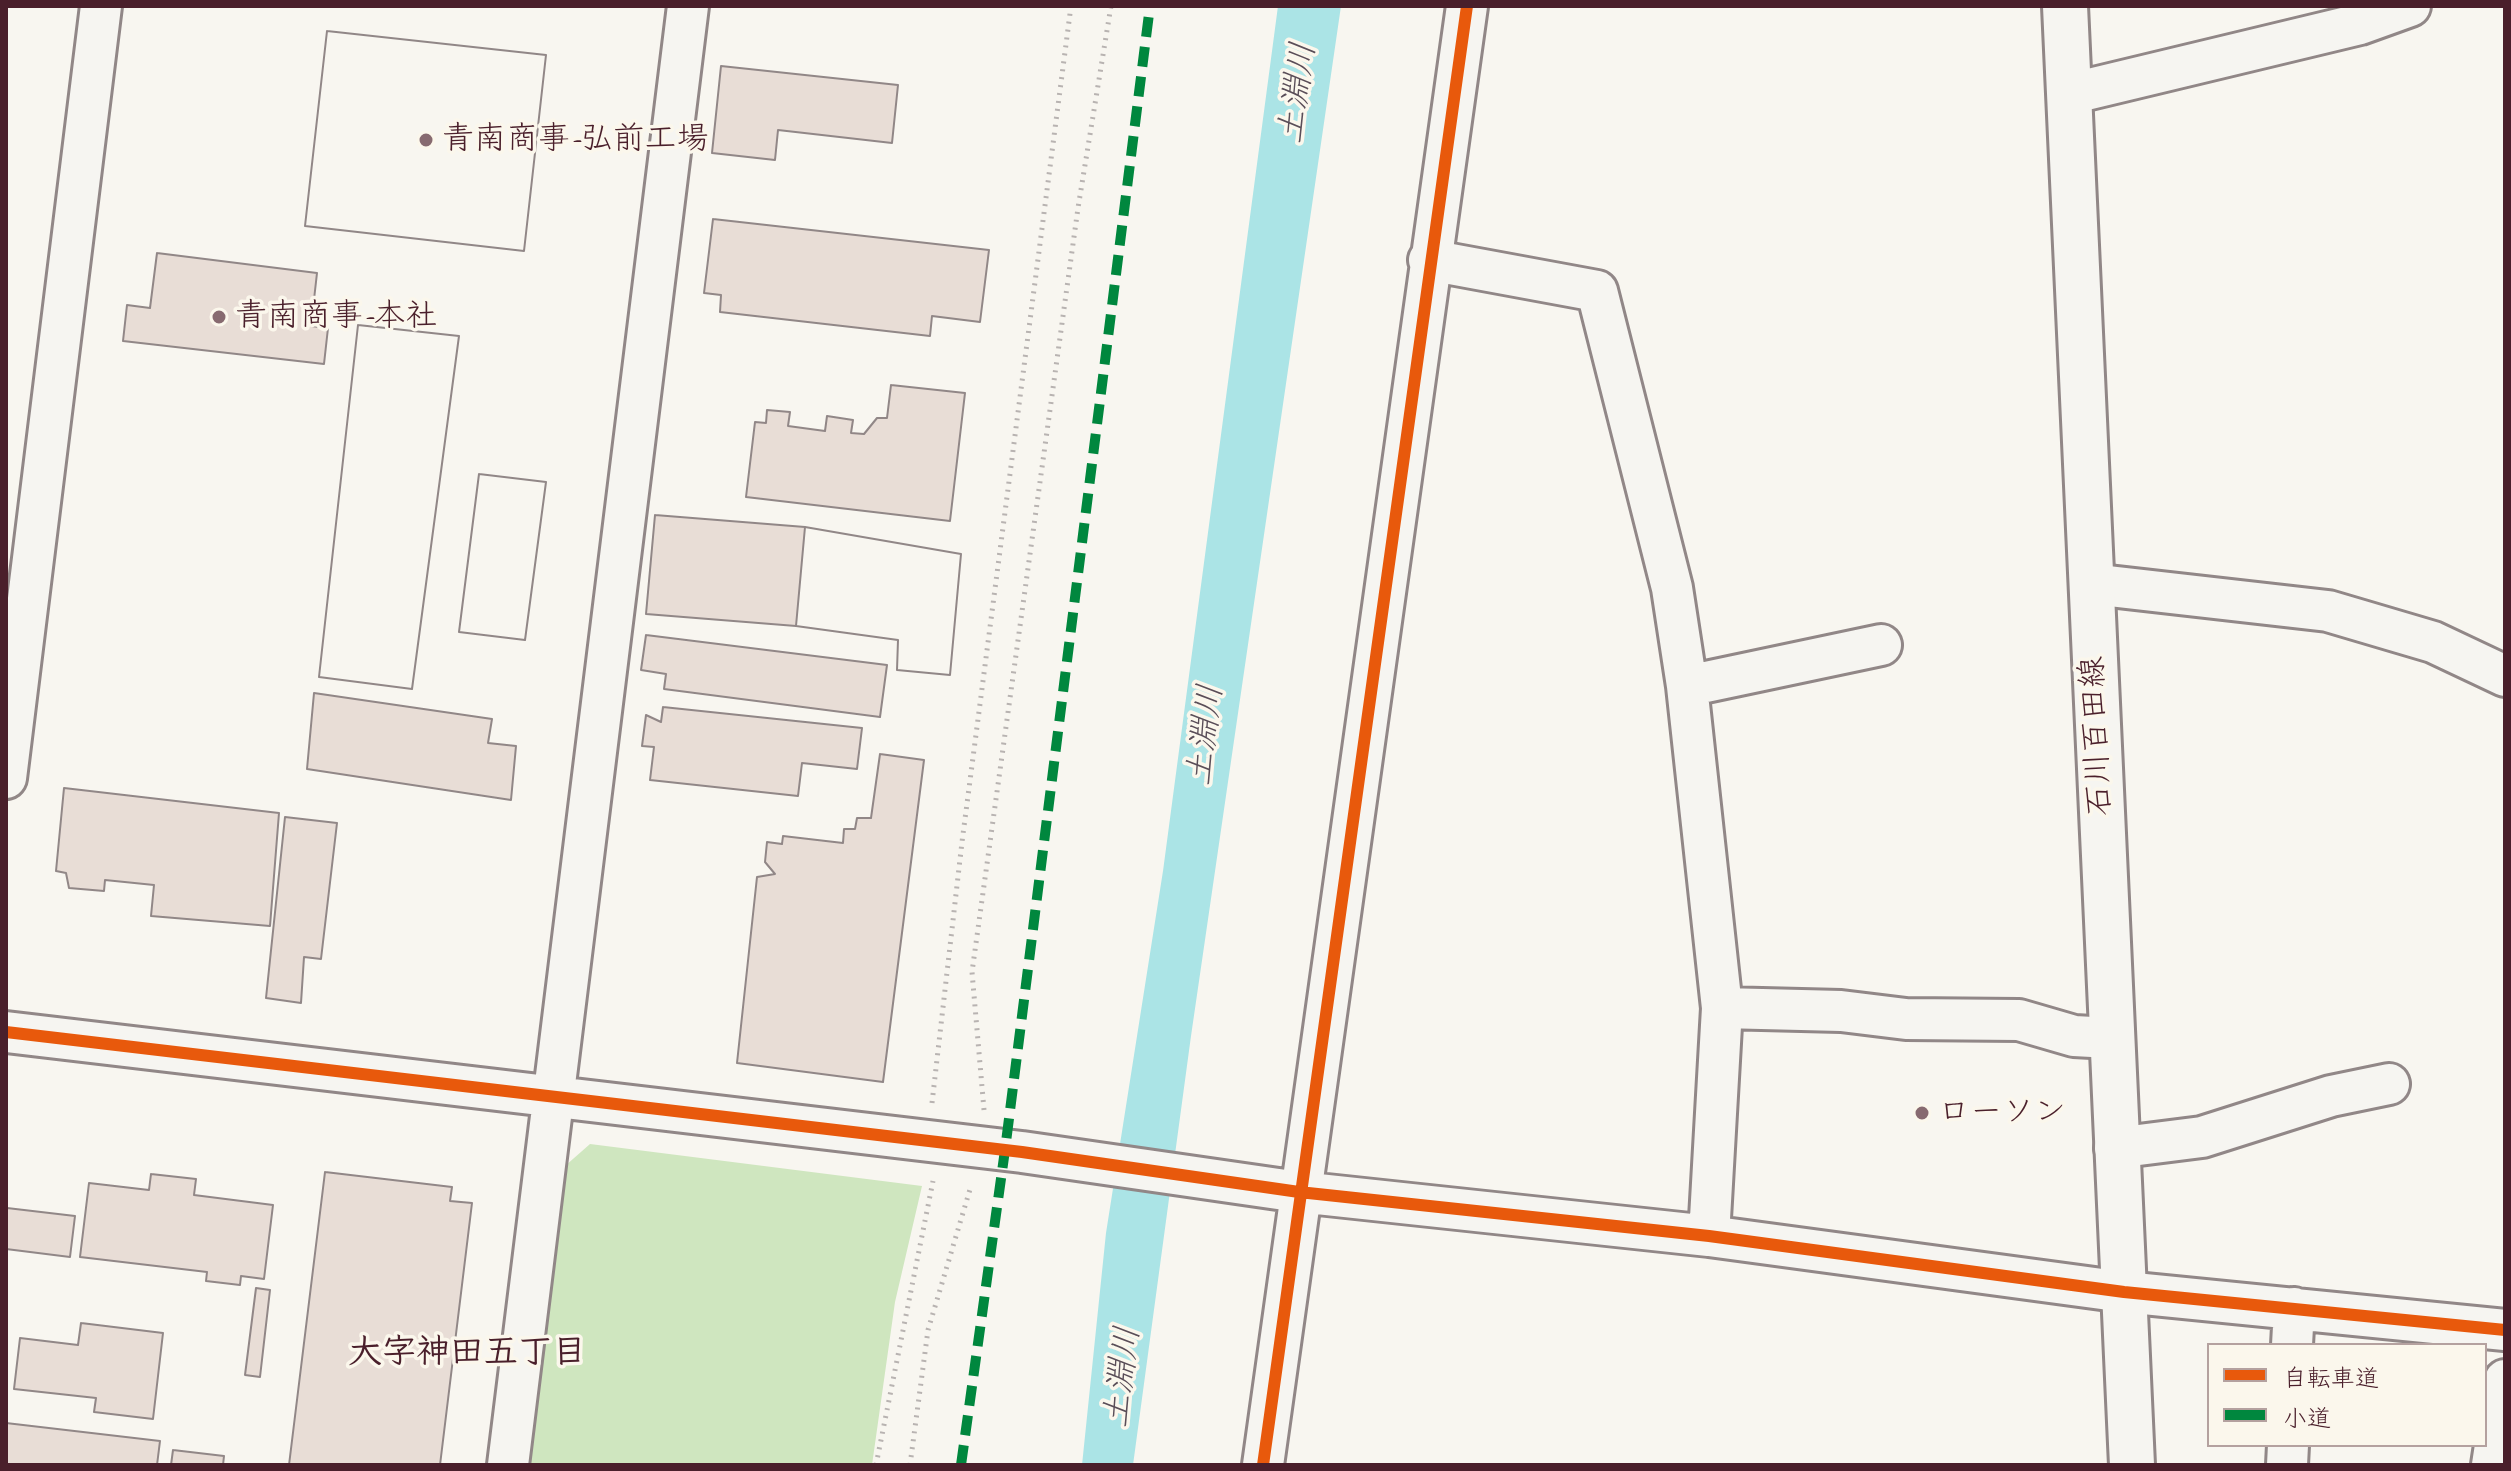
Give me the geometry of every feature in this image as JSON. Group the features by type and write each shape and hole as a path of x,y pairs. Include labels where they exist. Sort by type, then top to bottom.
{"main road":[{"name":"石川百田線","path":"2065,6 2115,1148 2132,1465"}],"street":[{"path":"6,778 101,6"},
{"path":"508,1465 688,6"},
{"path":"1263,1465 1429,260 1467,6"},
{"path":"2069,94 2360,24 2410,6"},
{"path":"1429,260 1597,291 1672,588 1687,686 1722,1008 1709,1236"},
{"path":"2091,584 2328,611 2433,642 2505,676"},
{"path":"1687,686 1881,645"},
{"path":"1722,1008 1841,1011 1906,1019 2019,1020 2074,1036 2111,1038"},
{"path":"6,1032 1022,1152 1299,1192 1709,1236 2124,1292 2293,1326 2505,1330"},
{"path":"2115,1148 2202,1137 2331,1096 2389,1084"},
{"path":"2492,1465 2505,1380"}],"path":[{"path":"931,1111 962,842 1071,6"},
{"path":"985,1118 972,972 1078,208 1111,6"},
{"path":"876,1465 934,1176"},
{"path":"910,1465 928,1330 973,1180"}],"green space":[{"path":"590,1144 922,1186 895,1302 872,1465 530,1465 565,1166"}],"water":[{"name":"土淵川","path":"1278,6 1341,6 1191,1036 1133,1465 1082,1465 1106,1233 1163,871"}],"building":[{"name":"青南商事-弘前工場","path":"327,31 546,55 524,251 305,226"},
{"name":"青南商事-弘前工場","path":"327,31 546,55 524,251 305,226"},
{"path":"721,66 898,85 892,143 778,130 775,160 712,153"},
{"path":"713,219 989,250 980,322 932,316 930,336 720,312 721,295 704,293"},
{"name":"青南商事-本社","path":"157,253 317,273 311,326 328,328 324,364 123,341 127,305 150,308"},
{"name":"青南商事-本社","path":"157,253 317,273 311,326 328,328 324,364 123,341 127,305 150,308"},
{"name":"青南商事-本社","path":"157,253 317,273 311,326 328,328 324,364 123,341 127,305 150,308"},
{"path":"358,325 459,336 412,689 319,677"},
{"path":"358,325 459,336 412,689 319,677"},
{"path":"891,385 965,393 950,521 746,497 755,422 766,423 767,410 790,412 788,426 825,431 827,416 853,420 851,433 864,434 877,418 887,418"},
{"path":"479,474 546,482 525,640 459,632"},
{"path":"479,474 546,482 525,640 459,632"},
{"path":"655,515 805,527 961,554 950,675 897,670 898,640 796,626 646,614"},
{"path":"805,527 961,554 950,675 897,670 898,640 796,626"},
{"path":"646,635 887,665 880,717 664,689 666,674 641,670"},
{"path":"314,693 492,719 488,743 516,746 511,800 307,769"},
{"path":"663,707 862,728 857,769 802,763 798,796 650,780 654,747 642,746 646,715 661,722"},
{"path":"880,754 924,760 883,1082 737,1063 757,877 775,874 765,862 767,842 782,844 783,836 843,843 844,829 855,829 857,818 871,818"},
{"path":"64,788 279,813 270,926 151,916 154,885 105,880 104,891 69,888 66,873 56,871"},
{"path":"285,817 337,823 321,959 304,957 301,1003 266,998"},
{"path":"325,1172 452,1187 450,1201 472,1203 440,1465 289,1465"},
{"path":"151,1174 196,1179 194,1195 273,1205 264,1279 241,1276 240,1285 206,1281 207,1272 80,1257 89,1183 149,1190"},
{"path":"7,1208 75,1216 70,1257 6,1249"},
{"path":"256,1288 270,1290 260,1377 245,1375"},
{"path":"81,1323 163,1333 153,1419 94,1412 96,1398 14,1389 20,1338 78,1345"},
{"path":"6,1423 160,1441 157,1465 6,1465"},
{"path":"173,1450 224,1456 223,1465 171,1465"}],"marked path":[{"path":"961,1465 1005,1150 1150,6"}],"cycle path":[{"path":"1263,1465 1467,6"},
{"path":"6,1032 1022,1152 1299,1192 1709,1236 2124,1292 2505,1330"}],"place":[{"name":"青南商事-弘前工場","path":"426,140"},
{"name":"青南商事-本社","path":"219,317"},
{"name":"ローソン","path":"1922,1113"}],"district":[{"name":"大字神田五丁目","path":"467,1353"}]}
